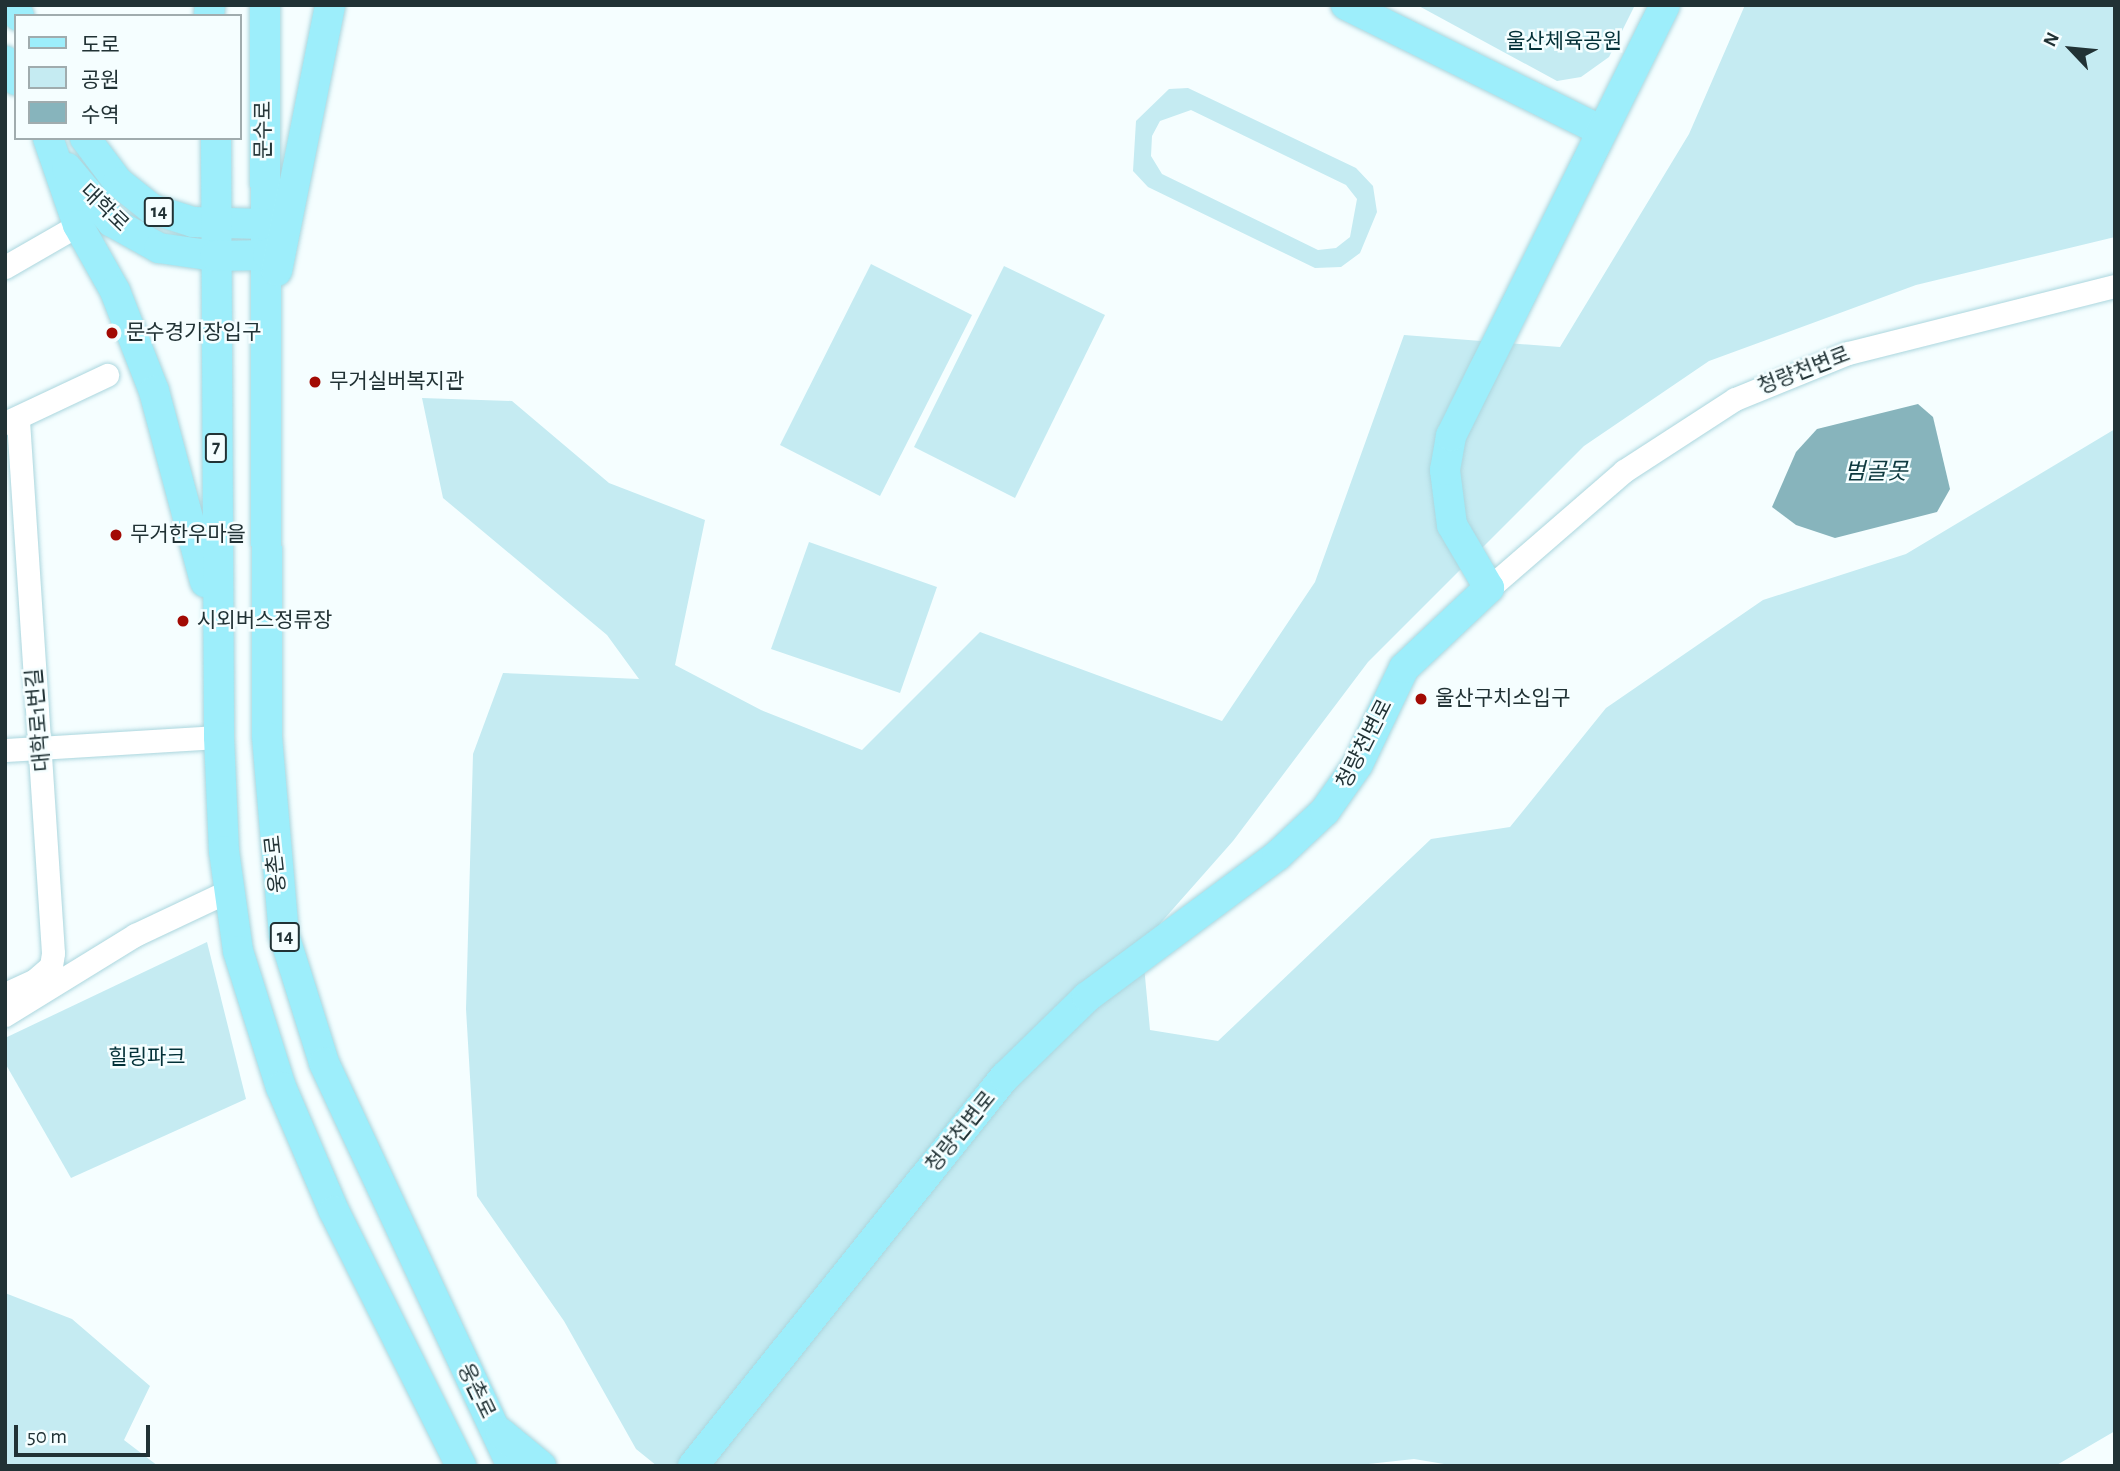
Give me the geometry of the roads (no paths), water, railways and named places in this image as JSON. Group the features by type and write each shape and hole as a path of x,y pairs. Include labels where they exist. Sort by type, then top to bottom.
{"main road":[{"name":"문수로","path":"265,5 270,240"},
{"path":"270,240 330,5"},
{"path":"1346,5 1602,131"},
{"path":"1489,588 1452,524 1445,470 1451,436 1665,5"},
{"path":"5,61 14,77"},
{"path":"49,140 78,225 115,291 154,391 219,640"},
{"name":"대학로","path":"49,140 86,195 120,227 159,248 215,256 270,240"},
{"name":"대학로","path":"86,140 118,182 152,209 215,223 270,240"},
{"path":"215,256 216,140"},
{"name":"웅촌로","path":"270,240 264,361 267,737 284,935 324,1063 512,1466"},
{"name":"7","path":"215,256 219,640"},
{"name":"청량천변로","path":"693,1466 1005,1077 1087,996 1277,856 1325,811 1359,764 1404,668 1489,588"},
{"name":"14","path":"219,640 219,737 228,891 254,1010 281,1087 334,1211 461,1466"},
{"path":"491,1424 541,1466"}],"street":[{"path":"5,267 78,225"},
{"name":"청량천변로","path":"1489,588 1624,471 1735,399 1848,353 2115,286"},
{"name":"대학로1번길","path":"5,994 35,980 51,966 53,953 43,748 23,566 11,422 107,375"},
{"path":"5,750 219,737"},
{"path":"5,1015 135,935 228,891"}],"water":[{"name":"범골못","path":"1918,404 1933,417 1950,489 1937,512 1835,538 1796,525 1772,507 1796,452 1817,429"}],"place":[{"name":"문수경기장입구","path":"112,333"},
{"name":"무거실버복지관","path":"315,382"},
{"name":"무거한우마을","path":"116,535"},
{"name":"시외버스정류장","path":"183,621"},
{"name":"울산구치소입구","path":"1421,699"}],"park label":[{"name":"울산체육공원","path":"1564,42"},
{"name":"힐링파크","path":"147,1058"}]}
